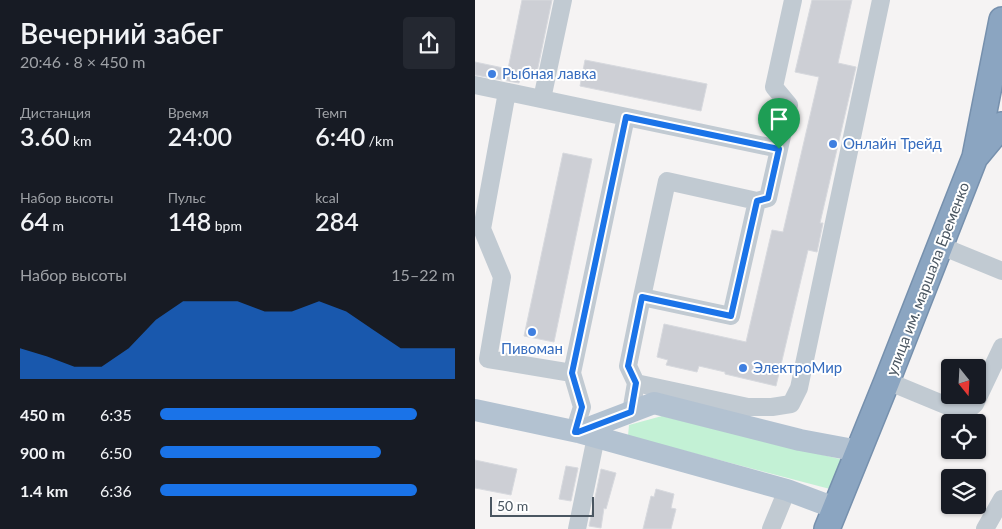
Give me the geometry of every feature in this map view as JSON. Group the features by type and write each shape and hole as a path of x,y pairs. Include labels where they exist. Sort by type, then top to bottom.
{"highway":[{"name":"улица им. маршала Еременко","path":"831,518 975,157 1002,20"},
{"path":"975,157 1002,125"}],"main road":[{"path":"583,434 654,403 801,440 859,451"},
{"path":"475,410 583,434 787,490 831,518"}],"street":[{"path":"542,99 563,0"},
{"path":"631,412 636,383 628,366 667,182 757,201 768,198 789,105 774,86 793,0"},
{"path":"636,383 748,407 772,407 791,404 799,388 881,0"},
{"path":"475,85 779,149"},
{"path":"482,361 488,358 502,277 481,229 507,92"},
{"path":"577,529 583,434 582,407 572,373 626,117"},
{"path":"642,297 731,316 757,201"},
{"path":"941,246 1002,271"},
{"path":"887,381 962,412 975,404 1002,347"},
{"path":"482,361 572,373"},
{"path":"771,529 787,490"},
{"path":"985,529 1002,499"}],"green space":[{"path":"662,416 844,460 830,489 628,436 629,425"}],"building":[{"path":"522,0 552,0 536,77 521,73 519,83 475,75 475,62 508,69"},
{"path":"812,0 852,0 838,63 856,67 820,223 823,223 817,252 808,250 776,386 699,366 697,372 666,365 668,360 657,357 664,324 746,342 772,230 783,232 819,77 795,72"},
{"path":"585,60 707,84 701,111 580,86"},
{"path":"563,153 592,159 554,342 524,336"},
{"path":"475,460 517,469 511,495 475,488"},
{"path":"566,466 578,468 571,501 559,499"},
{"path":"601,469 616,473 606,509 604,508 601,528 589,526"},
{"path":"656,489 674,494 671,508 676,509 671,529 643,529 651,496 654,497"}],"place":[{"name":"Рыбная лавка","path":"492,74"},
{"name":"Онлайн Трейд","path":"833,144"},
{"name":"Пивоман","path":"532,332"},
{"name":"ЭлектроМир","path":"743,368"}],"route":[{"path":"626,117 779,149 768,198 757,201 731,316 642,297 628,366 636,383 631,412 575,432 582,407 572,373 626,117"}]}
